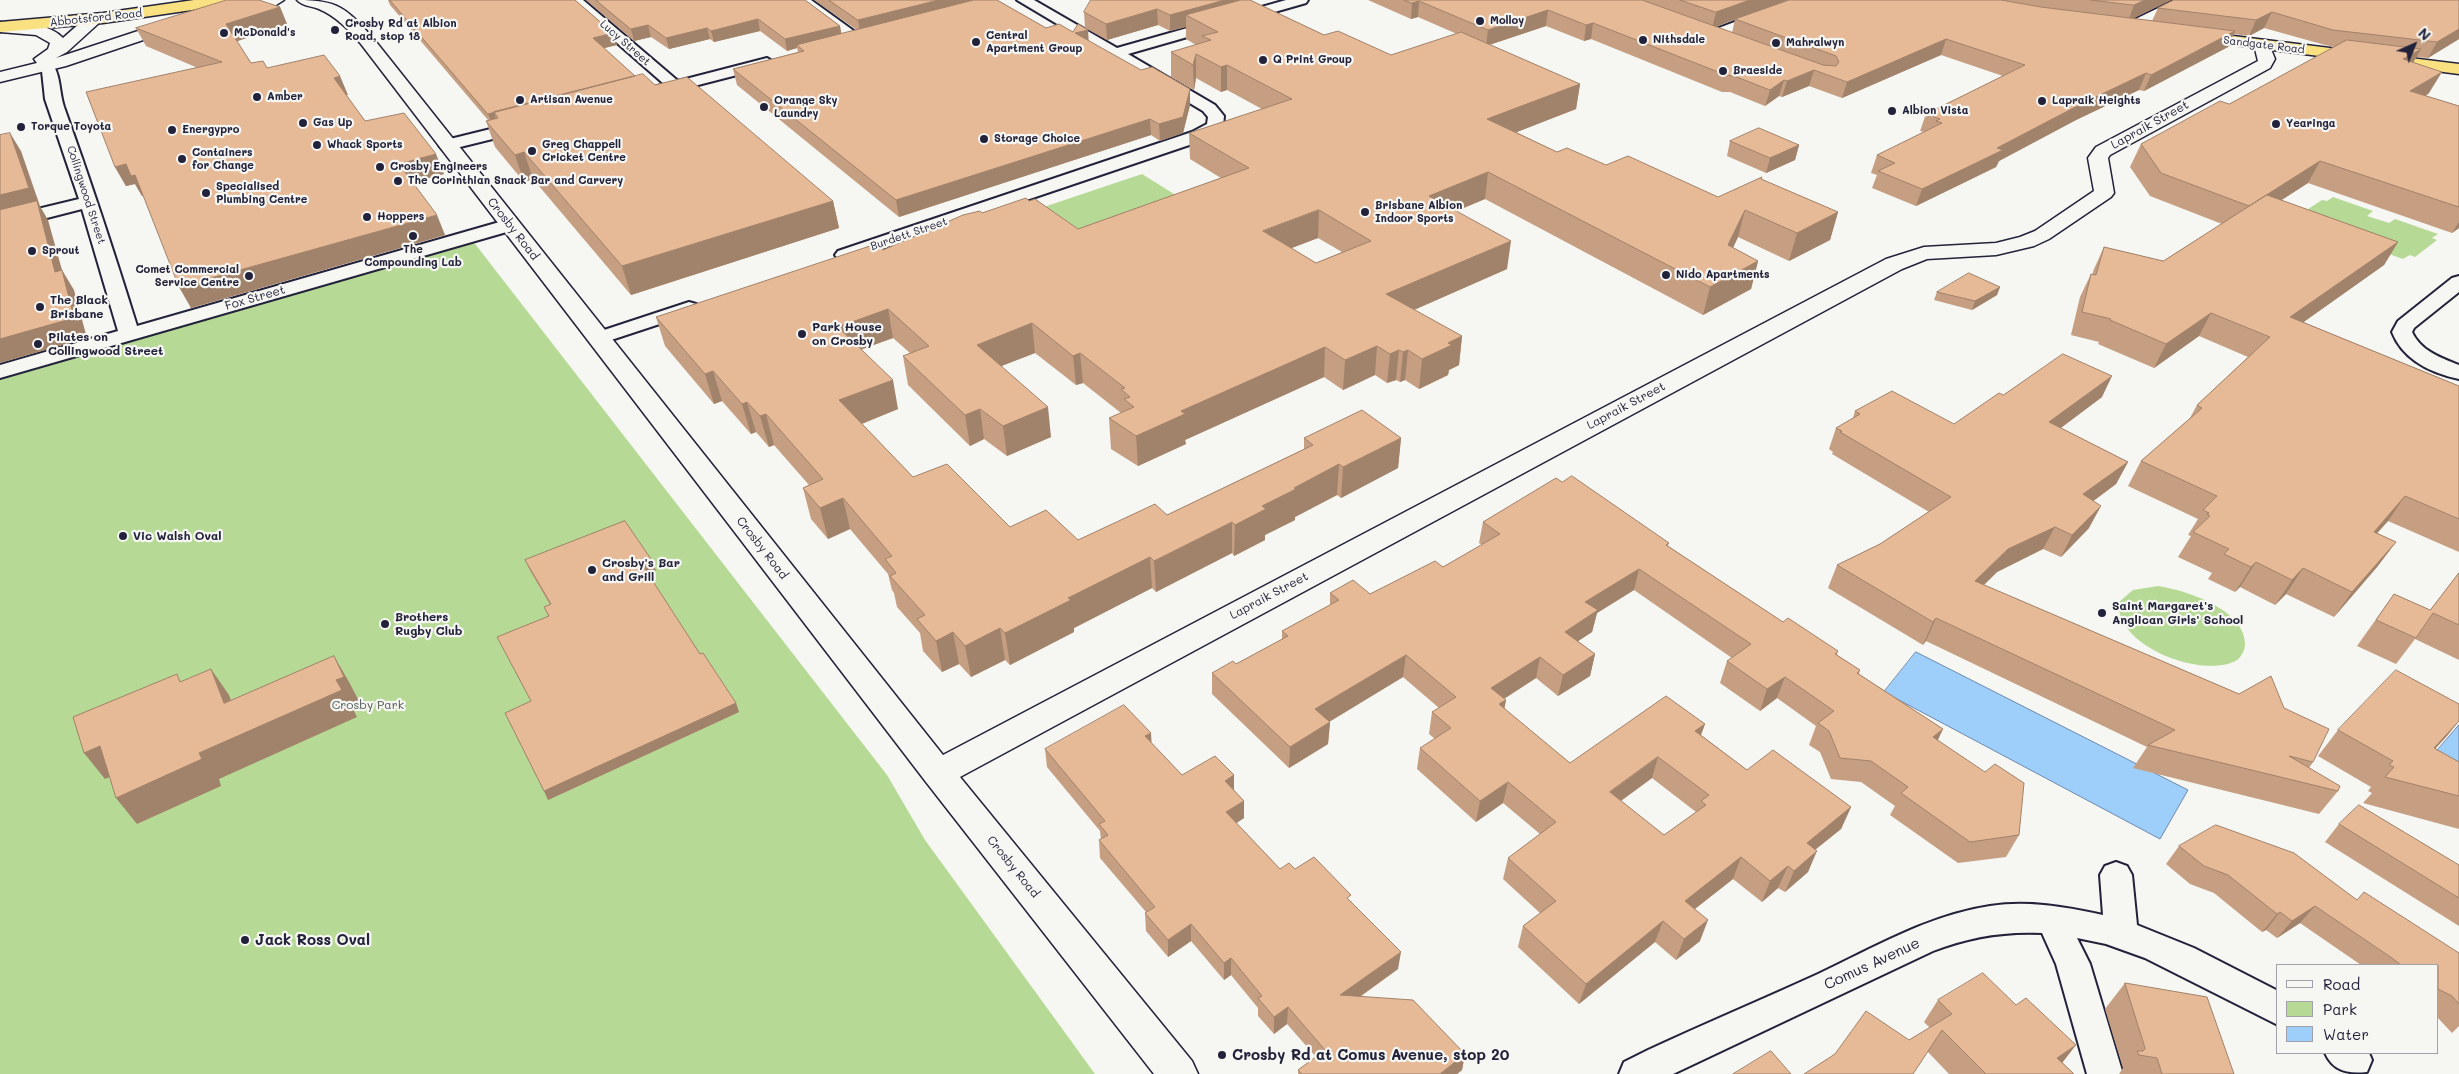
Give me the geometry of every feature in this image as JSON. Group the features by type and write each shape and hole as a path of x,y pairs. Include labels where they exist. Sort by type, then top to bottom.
{"highway":[{"path":"113,8 145,0"},
{"path":"192,6 226,0"},
{"name":"Abbotsford Road","path":"0,14 192,6"},
{"name":"Abbotsford Road","path":"0,27 94,19 113,8"},
{"path":"2110,25 2158,32"},
{"name":"Sandgate Road","path":"2177,34 2459,69"}],"street":[{"path":"192,6 276,0"},
{"name":"Crosby Road","path":"305,0 325,5 349,20 938,773 1178,1074"},
{"name":"Crosby Road","path":"342,0 348,10 349,20"},
{"name":"Lucy Street","path":"575,0 676,86"},
{"path":"802,0 863,38 839,44"},
{"path":"1029,3 1116,53 1301,0"},
{"path":"1713,36 1806,0"},
{"path":"2128,28 2186,0"},
{"path":"1,77 47,59 86,53 245,1"},
{"path":"1029,3 1051,2"},
{"path":"86,53 115,30 113,8"},
{"path":"47,59 94,19"},
{"path":"0,27 29,30 52,36 58,44 47,59"},
{"path":"1694,28 1731,42"},
{"name":"Lapraik Street","path":"938,773 1894,264 1924,253 1996,249 2027,242 2042,235 2102,196 2104,190 2098,158 2103,150 2264,64 2267,59 2262,45"},
{"name":"Burdett Street","path":"827,261 1198,136 1212,129 1216,124 1216,116 1209,108 1116,53"},
{"name":"Collingwood Street","path":"47,59 53,99 89,202 129,334"},
{"path":"647,94 782,59"},
{"path":"448,145 542,121"},
{"path":"0,224 89,202"},
{"name":"Fox Street","path":"0,372 510,225"},
{"path":"2459,282 2405,325 2402,332 2407,344 2415,351 2459,373"},
{"path":"598,338 706,302"},
{"path":"2116,875 2121,934"},
{"name":"Comus Avenue","path":"1637,1074 1707,1038 1828,985 1929,937 1981,921 2006,918 2052,920 2082,924 2121,934 2162,950 2276,1008"},
{"path":"2052,920 2073,964 2105,1074"}],"green space":[{"path":"1142,174 1203,212 1081,256 1023,214"},
{"path":"2333,197 2373,211 2367,216 2389,223 2395,219 2438,234 2432,238 2437,240 2415,257 2410,255 2403,259 2361,244 2299,215 2322,200 2327,201"},
{"name":"Brothers Rugby Club","path":"472,240 887,775 925,840 1095,1074 0,1074 0,380"},
{"path":"2158,586 2197,597 2225,611 2242,632 2245,646 2240,657 2237,660 2222,665 2204,666 2164,655 2145,645 2131,632 2121,618 2119,602 2133,590"}],"water":[{"path":"1916,652 2188,790 2160,839 1884,692"},
{"path":"2459,725 2459,800 2416,775"}],"building":[{"path":"227,0 259,0 280,7 226,24 251,63 263,61 267,68 324,55 340,76 334,78 365,121 404,113 436,154 399,164 437,215 179,287 135,175 131,176 126,164 115,167 86,92 222,62 136,28"},
{"path":"390,0 575,0 613,33 593,38 635,76 488,114"},
{"path":"596,0 805,0 840,26 785,39 758,19 711,31 707,28 666,38 648,25 631,29"},
{"path":"829,0 939,0 858,20"},
{"path":"974,0 997,0 1046,28 1059,24 1073,32 1078,24 1088,30 1075,33 1141,70 1152,67 1190,89 1183,117 1159,124 1150,119 896,200 733,69 804,51 797,45"},
{"path":"1091,0 1225,0 1170,15 1157,9 1106,24 1084,12"},
{"path":"1241,0 1250,0 1324,35 1338,31 1391,55 1461,32 1580,84 1487,119 1557,152 1567,148 1606,165 1628,156 1718,197 1762,177 1761,179 1838,212 1797,233 1745,210 1728,245 1758,261 1710,287 1488,172 1429,196 1511,241 1386,294 1462,336 1448,343 1452,345 1422,359 1408,350 1403,352 1399,350 1390,354 1377,346 1345,360 1325,347 1181,411 1185,414 1136,436 1109,418 1134,407 1124,399 1130,397 1121,389 1125,388 1080,353 1073,356 1032,323 977,345 1048,407 1003,426 980,409 965,415 903,356 929,346 888,309 838,327 893,380 839,400 913,477 947,464 1010,527 1046,510 1078,540 1155,504 1167,515 1313,445 1304,438 1362,410 1401,438 1343,467 1339,464 1262,506 1266,509 1235,525 1232,522 1154,561 1150,557 1068,598 1071,600 1005,633 1000,628 965,646 953,632 936,641 917,619 925,615 890,576 896,573 885,559 892,556 843,498 820,508 803,488 823,479 766,414 760,416 747,402 742,404 713,371 705,374 656,317 876,244 883,250 963,215 980,211 982,213 1026,198 1029,201 1035,199 1078,229 1249,168 1189,133 1292,99 1227,65 1221,67 1196,54 1193,65 1171,52 1211,40 1202,36 1218,32 1186,15","holes":["1319,210 1371,241 1316,263 1263,231"]},
{"path":"1404,0 1642,0 1823,65 1836,66 1839,62 1836,56 1735,19 1789,0 2001,0 2041,7 2235,31 2151,75 2146,73 2083,103 1997,148 2003,150 1922,189 1878,171 1895,163 1877,155 1942,123 1936,121 1940,119 1926,114 2025,65 1946,39 1847,82 1814,70 1787,81 1784,80 1770,90 1734,76 1726,75 1593,23 1586,25 1548,10 1488,30 1419,1 1412,3"},
{"path":"1680,0 1750,0 1716,12"},
{"path":"2091,0 2145,0 2134,5"},
{"path":"2174,0 2459,0 2459,29 2437,42 2333,30 2272,12 2256,20 2158,8"},
{"path":"2347,40 2421,49 2403,59 2442,72 2410,91 2459,106 2459,207 2320,161 2249,206 2161,173 2141,144 2220,101 2229,104"},
{"path":"643,74 655,85 687,77 833,201 622,266 524,152 515,155 486,121 498,118 494,112"},
{"path":"1759,128 1799,145 1770,158 1730,141"},
{"path":"10,133 29,188 0,195 0,135"},
{"path":"2267,195 2398,242 2290,317 2459,386 2459,519 2405,496 2374,532 2396,542 2352,592 2303,568 2292,580 2256,562 2251,567 2224,554 2229,549 2193,532 2210,516 2207,514 2209,513 2203,510 2217,496 2141,461 2202,408 2197,405 2270,337 2211,313 2166,344 2111,319 2082,312 2091,274 2096,275 2104,247 2163,261"},
{"path":"37,201 55,272 62,270 74,318 0,339 0,210"},
{"path":"1969,273 2000,287 1975,301 1937,292"},
{"path":"2063,354 2112,376 2049,422 2128,462 2083,494 2101,506 2072,535 2055,527 2008,549 1975,581 2239,694 2271,676 2284,708 2329,729 2313,762 2289,756 2340,786 2338,791 2148,745 2175,730 1936,618 1933,622 1837,565 1880,544 1951,497 1836,428 1860,414 1855,411 1892,391 1954,424 1999,393 2003,395"},
{"path":"1572,476 1669,543 1666,545 1783,622 1788,618 1838,651 1835,654 1860,670 1857,673 1943,729 1933,737 1985,772 1995,764 2024,783 2019,835 1970,842 1901,793 1908,787 1871,761 1840,758 1829,731 1818,723 1834,711 1785,677 1767,689 1727,661 1751,644 1639,569 1585,602 1598,610 1565,632 1595,654 1563,675 1540,657 1491,688 1506,700 1499,704 1570,763 1666,696 1705,724 1695,731 1747,770 1773,750 1851,807 1807,843 1817,851 1794,871 1788,866 1770,881 1741,857 1685,901 1708,920 1684,939 1663,921 1586,984 1523,926 1556,901 1508,858 1556,822 1508,782 1480,801 1420,748 1451,728 1432,712 1456,697 1406,655 1315,709 1330,722 1290,747 1212,673 1233,661 1236,664 1288,636 1282,631 1339,600 1330,593 1353,580 1370,594 1435,561 1443,567 1500,534 1483,522 1556,478 1562,482","holes":["1658,757 1709,795 1701,801 1706,805 1664,835 1610,792"]},
{"path":"625,521 653,562 643,566 700,654 703,653 736,703 544,791 505,713 531,701 497,637 549,616 544,607 551,604 525,560"},
{"path":"2459,573 2459,625 2433,613 2416,638 2376,620 2394,594 2430,610"},
{"path":"334,656 344,677 336,680 342,690 199,753 202,759 116,798 100,746 84,753 73,717 177,674 180,682 211,669 224,703"},
{"path":"2396,670 2459,704 2459,721 2434,748 2459,762 2459,796 2385,777 2394,767 2389,765 2393,761 2338,730"},
{"path":"1124,705 1151,733 1145,736 1182,775 1215,756 1234,775 1225,781 1244,801 1226,812 1280,869 1289,863 1295,869 1314,857 1351,895 1347,898 1401,952 1340,995 1413,1000 1465,1054 1440,1074 1302,1074 1298,1070 1325,1050 1288,1007 1274,1017 1258,998 1262,996 1231,958 1224,963 1191,924 1168,940 1145,913 1155,907 1099,840 1108,835 1099,824 1105,821 1045,749"},
{"path":"2359,805 2459,865 2459,898 2339,824"},
{"path":"2216,825 2294,853 2357,900 2364,892 2459,953 2459,1004 2452,996 2439,990 2439,964 2400,964 2315,906 2292,921 2280,912 2277,914 2228,875 2204,866 2179,846"},
{"path":"1983,973 2016,1005 2026,998 2076,1045 2057,1058 2074,1074 1986,1074 1942,1030 1913,1074 1804,1074 1835,1054 1866,1011 1909,1040 1952,1014 1938,1000"},
{"path":"2125,983 2207,997 2234,1074 2162,1074 2157,1058 2139,1055 2137,1051 2145,1049"},
{"path":"1771,1051 1791,1074 1733,1074"}],"place":[{"name":"Molloy","path":"1480,21"},
{"name":"Crosby Rd at Albion Road, stop 18","path":"335,30"},
{"name":"McDonald's","path":"224,33"},
{"name":"Nithsdale","path":"1643,40"},
{"name":"Central Apartment Group","path":"976,42"},
{"name":"Mahralwyn","path":"1776,43"},
{"name":"Q Print Group","path":"1263,60"},
{"name":"Braeside","path":"1723,71"},
{"name":"Amber","path":"257,97"},
{"name":"Artisan Avenue","path":"520,100"},
{"name":"Lapraik Heights","path":"2042,101"},
{"name":"Orange Sky Laundry","path":"764,107"},
{"name":"Albion Vista","path":"1892,111"},
{"name":"Gas Up","path":"303,123"},
{"name":"Yearinga","path":"2276,124"},
{"name":"Torque Toyota","path":"21,127"},
{"name":"Energypro","path":"172,130"},
{"name":"Storage Choice","path":"984,139"},
{"name":"Whack Sports","path":"317,145"},
{"name":"Greg Chappell Cricket Centre","path":"532,151"},
{"name":"Containers for Change","path":"182,159"},
{"name":"Crosby Engineers","path":"380,167"},
{"name":"The Corinthian Snack Bar and Carvery","path":"398,181"},
{"name":"Specialised Plumbing Centre","path":"206,193"},
{"name":"Brisbane Albion Indoor Sports","path":"1365,212"},
{"name":"Hoppers","path":"367,217"},
{"name":"The Compounding Lab","path":"413,236"},
{"name":"Sprout","path":"32,251"},
{"name":"Nido Apartments","path":"1666,275"},
{"name":"Comet Commercial Service Centre","path":"249,276"},
{"name":"The Black Brisbane","path":"40,307"},
{"name":"Park House on Crosby","path":"802,334"},
{"name":"Pilates on Collingwood Street","path":"38,344"},
{"name":"Vic Walsh Oval","path":"123,536"},
{"name":"Crosby's Bar and Grill","path":"592,570"},
{"name":"Saint Margaret's Anglican Girls' School","path":"2102,613"},
{"name":"Brothers Rugby Club","path":"385,624"},
{"name":"Jack Ross Oval","path":"245,940"},
{"name":"Crosby Rd at Comus Avenue, stop 20","path":"1222,1055"}],"park label":[{"name":"Crosby Park","path":"368,705"}]}
